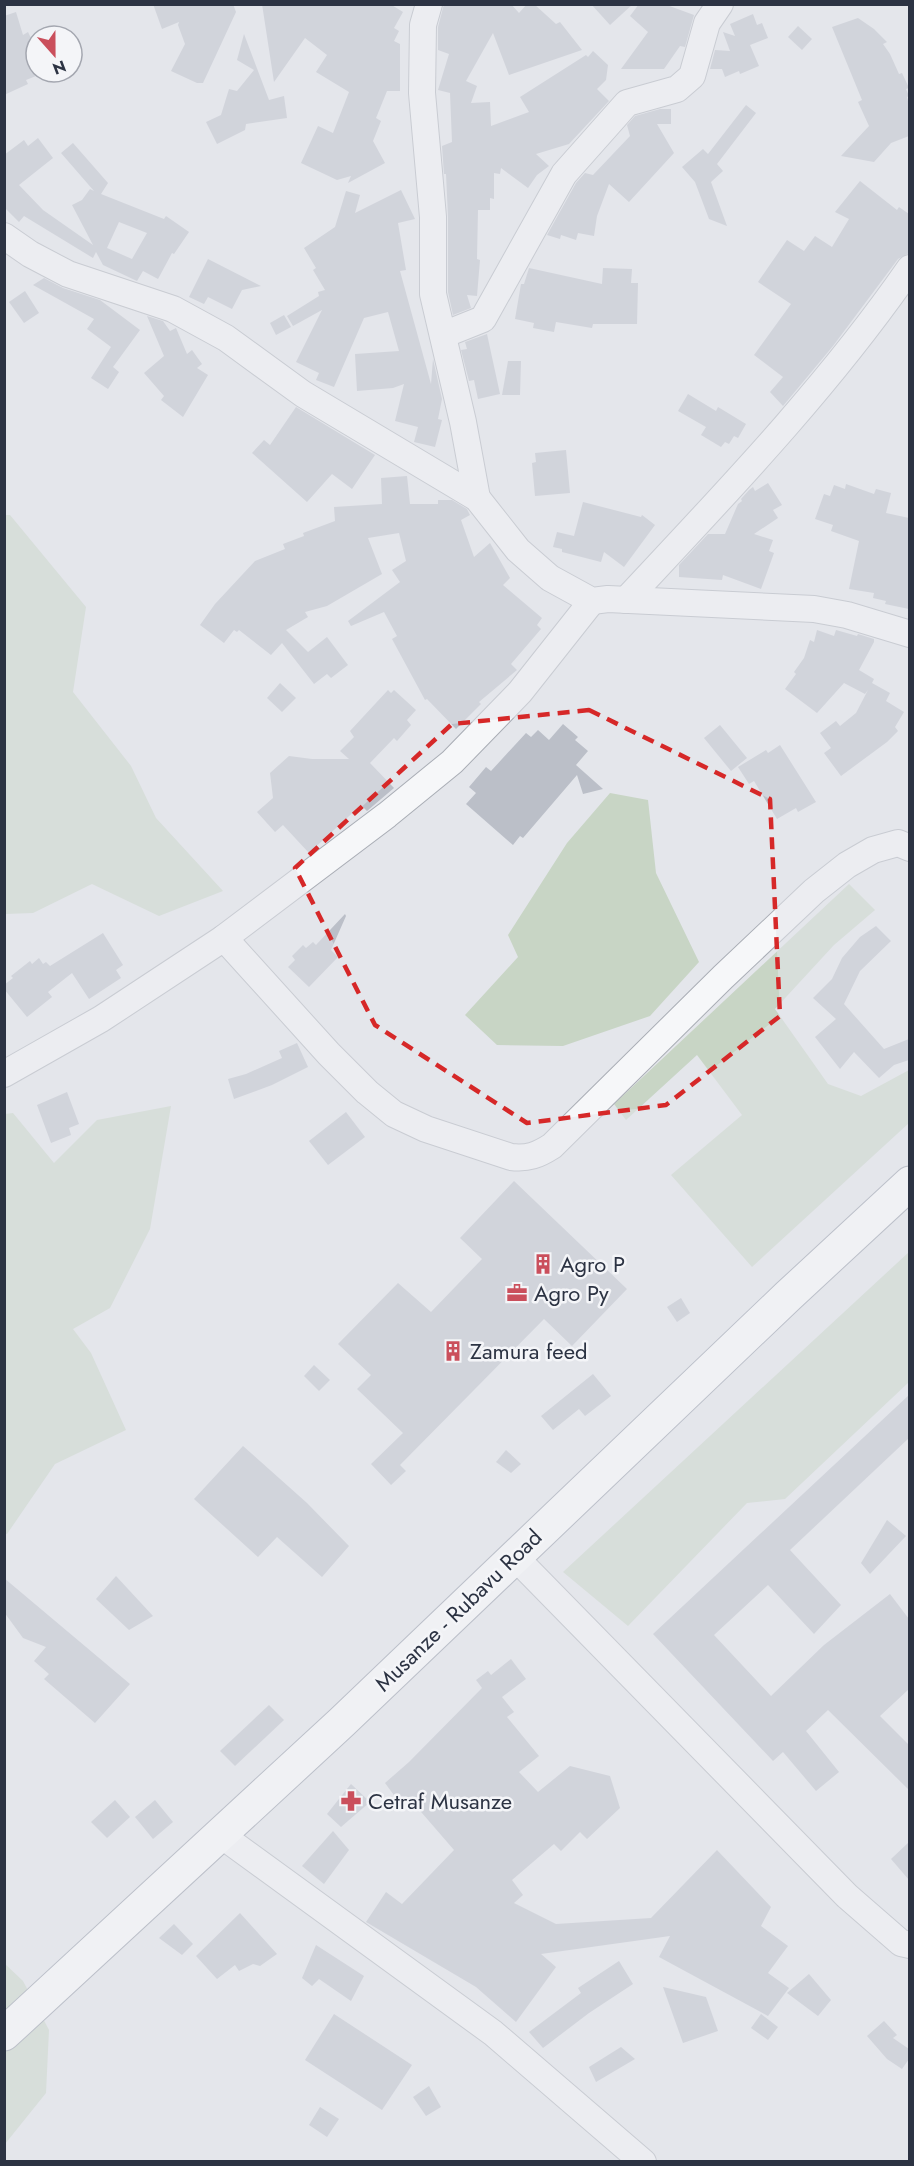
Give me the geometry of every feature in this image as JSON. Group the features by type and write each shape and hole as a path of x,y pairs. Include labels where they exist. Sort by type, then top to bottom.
{"highway":[{"name":"Musanze - Rubavu Road","path":"4,2034 221,1835 909,1183"}],"street":[{"path":"429,4 423,25 422,93 433,217 433,294 463,422 477,498"},
{"path":"443,335 483,320 564,174 627,103 677,90 692,76 707,23 720,4"},
{"path":"4,236 30,254 68,274 173,309 226,338 303,394 477,498 518,550 550,578 592,601 608,599 814,609 847,615 909,634"},
{"path":"626,600 753,463 872,323 909,268"},
{"path":"4,1074 101,1019 224,938 387,815 452,762 520,692 592,601"},
{"path":"224,938 329,1054 367,1092 394,1114 426,1129 511,1157 523,1158 552,1146 723,976 814,891 848,865 873,850 898,843 909,848"},
{"path":"514,1556 846,1896 901,1943 909,1945"},
{"path":"221,1835 493,2033 643,2162"}],"highlighted area":[{"path":"589,710 770,799 780,1016 666,1105 527,1123 375,1025 295,868 452,724"}],"green space":[{"path":"4,515 10,515 86,607 73,692 131,766 156,818 223,891 159,916 92,884 33,913 5,914"},
{"path":"610,793 648,800 656,873 699,962 650,1016 563,1046 497,1045 465,1015 518,957 508,935 567,843"},
{"path":"849,884 875,910 834,945 775,1009 828,1084 861,1096 909,1070 909,1123 752,1267 671,1175 742,1115 697,1055 626,1120 614,1104"},
{"path":"171,1106 150,1229 110,1308 73,1329 91,1353 126,1430 55,1464 7,1534 4,1533 5,1114 13,1113 54,1163 97,1120"},
{"path":"909,1252 909,1382 785,1499 747,1503 628,1626 563,1572"},
{"path":"4,1963 23,1981 49,2030 46,2093 5,2144"}],"building":[{"path":"153,4 233,4 236,12 203,83 197,83 171,71 185,44 179,22 162,29"},
{"path":"262,4 390,4 403,12 394,28 399,31 394,41 400,44 400,91 387,91 376,118 381,121 373,141 385,163 348,183 351,176 337,180 301,163 318,126 333,133 349,92 316,72 327,55 305,38 274,82"},
{"path":"444,4 511,4 519,13 527,4 534,4 556,24 560,22 582,50 509,75 493,33 466,81 477,86 471,103 490,102 491,126 529,112 520,97 586,55 588,57 593,51 608,65 606,80 597,89 609,101 569,144 536,154 549,166 537,175 528,188 501,168 500,174 494,173 494,199 490,198 490,210 478,210 477,259 480,260 477,296 467,295 471,308 453,315 448,292 448,217 442,146 452,142 450,93 438,90 449,54 438,50 438,27"},
{"path":"591,4 633,4 610,25"},
{"path":"639,4 664,4 694,15 685,47 680,46 664,69 621,69 648,32 630,16"},
{"path":"16,12 24,34 24,84 28,84 4,95 4,16"},
{"path":"753,14 757,25 762,23 768,38 750,45 759,66 725,77 722,69 710,69 715,50 730,51 723,32 735,36 730,24"},
{"path":"858,18 887,42 883,44 909,88 906,89 909,96 907,97 909,136 891,143 874,162 841,156 869,126 858,102 862,100 832,27"},
{"path":"798,26 812,39 802,50 788,37"},
{"path":"244,34 269,100 284,96 287,118 246,124 245,130 217,144 206,122 221,115 229,89 237,91 254,70 237,60"},
{"path":"746,105 756,113 717,164 723,171 711,182 727,226 709,219 695,182 682,167 703,149 708,154"},
{"path":"660,109 671,109 671,124 657,124 674,153 629,202 609,184 597,216 594,236 578,233 576,240 561,235 560,239 547,235 576,183 585,173 593,175 630,136 627,125 635,116"},
{"path":"38,138 53,158 19,185 43,210 93,245 72,205 82,200 90,189 94,191 61,153 73,143 108,183 101,194 164,219 166,216 189,232 174,254 172,253 158,279 143,271 137,281 103,265 96,252 93,258 24,216 19,222 4,207 4,155 24,140 28,146","holes":["119,222 147,233 132,259 107,248"]},
{"path":"860,181 897,210 899,207 909,214 909,253 898,259 833,346 783,406 770,392 783,377 754,355 791,304 758,282 787,240 804,251 815,236 832,247 849,219 835,212"},
{"path":"401,190 415,219 398,223 406,270 400,271 431,384 433,359 442,399 438,419 442,420 435,447 414,442 418,427 395,421 404,384 393,388 357,391 355,354 399,351 388,312 364,318 334,387 316,380 319,373 296,362 322,310 293,326 287,316 319,296 318,292 325,290 304,248 335,227 346,191 360,195 355,213"},
{"path":"208,259 261,286 242,290 232,309 208,297 204,304 189,297"},
{"path":"529,268 602,284 603,268 632,269 631,283 638,283 637,324 593,324 592,328 556,322 554,332 533,328 534,323 515,319 521,284 524,284"},
{"path":"44,278 63,288 100,300 140,330 113,367 119,372 108,389 91,378 111,347 87,329 94,319 33,285"},
{"path":"25,291 39,313 24,323 9,302"},
{"path":"284,315 291,327 276,335 270,323"},
{"path":"147,316 163,321 170,331 176,328 187,354 192,350 202,364 197,368 208,375 183,417 161,400 164,396 144,373 164,356"},
{"path":"487,334 500,394 478,399 474,380 469,381 461,350 467,349 465,342"},
{"path":"508,361 521,361 520,395 502,395"},
{"path":"688,394 716,411 718,407 746,424 738,438 734,436 729,444 725,442 721,447 701,435 706,427 678,411"},
{"path":"296,407 375,455 352,489 332,474 307,502 252,453 264,440 270,445"},
{"path":"566,450 570,493 535,496 532,463 536,462 535,453"},
{"path":"407,476 410,504 438,504 438,500 452,500 467,509 470,515 461,520 474,557 490,543 510,578 503,585 542,618 537,625 541,629 511,664 517,670 479,702 481,704 456,729 427,699 425,700 392,639 397,636 384,612 351,626 348,621 400,582 392,570 406,561 399,533 368,538 382,574 327,606 305,612 308,617 286,630 308,652 327,637 348,665 331,678 327,674 314,684 282,643 271,655 239,630 237,632 234,630 224,643 200,625 215,604 255,561 285,549 283,544 304,536 303,533 335,521 334,507 382,504 381,478"},
{"path":"768,483 782,505 773,510 778,518 754,534 773,540 769,551 774,553 761,589 723,575 722,580 679,577 679,565 708,534 725,534 738,504 749,490 753,487 755,491"},
{"path":"846,484 874,494 876,489 891,493 886,513 909,518 909,609 885,604 886,601 873,598 874,593 849,589 859,541 831,531 833,525 815,519 824,494 830,496 834,485 845,489"},
{"path":"583,502 641,517 642,515 655,525 624,567 604,552 601,562 562,552 562,549 553,547 557,532 574,536"},
{"path":"817,630 834,636 836,630 874,639 859,670 874,679 872,683 890,693 886,701 904,712 895,727 898,731 887,742 841,776 824,753 831,748 820,733 836,721 840,726 856,713 868,690 865,694 844,683 817,713 785,689 796,674 794,672 804,658 810,640 814,642"},
{"path":"280,683 296,698 282,712 267,698"},
{"path":"388,690 391,693 394,690 416,710 407,720 411,725 397,741 394,738 370,763 394,788 367,811 361,805 309,853 283,825 275,832 257,812 273,798 270,773 289,756 312,759 349,759 340,751 354,737 350,731"},
{"path":"563,724 578,737 575,740 588,751 576,765 603,789 583,794 577,775 523,838 520,836 513,845 466,804 476,793 469,787 486,767 491,771 526,733 531,737 538,730 549,740"},
{"path":"720,725 747,758 731,771 704,738"},
{"path":"780,745 816,802 798,812 796,808 777,819 754,781 749,784 738,767 766,750 768,753"},
{"path":"345,914 331,950 338,957 309,987 288,967 295,960 292,956 303,945 306,948 313,942 316,945"},
{"path":"876,926 891,941 860,971 844,1004 884,1049 909,1039 909,1060 894,1065 879,1078 854,1052 840,1069 815,1037 836,1019 813,998 832,979 842,958 860,937"},
{"path":"103,933 123,965 116,970 121,978 89,999 72,973 48,992 52,997 27,1017 4,989 4,985 13,978 11,976 30,961 32,964 39,958 43,964 46,962 50,966"},
{"path":"297,1043 308,1067 272,1085 234,1099 228,1079 246,1074 282,1058 279,1051"},
{"path":"67,1092 79,1124 69,1128 71,1135 51,1143 37,1105"},
{"path":"346,1112 365,1137 328,1165 309,1141"},
{"path":"514,1181 627,1289 572,1346 544,1319 400,1465 406,1471 391,1485 371,1464 403,1433 357,1389 371,1375 338,1344 398,1283 431,1312 482,1259 460,1238"},
{"path":"681,1298 690,1313 677,1322 667,1307"},
{"path":"314,1365 330,1380 319,1391 304,1376"},
{"path":"593,1374 611,1396 585,1416 579,1409 553,1430 541,1416"},
{"path":"909,1395 909,1438 790,1550 841,1605 814,1634 768,1585 714,1635 771,1696 824,1645 890,1594 909,1619 909,1689 880,1716 909,1745 909,1790 828,1710 806,1731 839,1772 816,1791 783,1752 773,1761 653,1634"},
{"path":"243,1446 307,1503 349,1546 322,1577 277,1537 258,1557 194,1499"},
{"path":"506,1450 521,1464 511,1473 496,1462"},
{"path":"887,1520 906,1536 870,1574 861,1563"},
{"path":"116,1576 153,1616 129,1630 96,1599"},
{"path":"4,1578 130,1684 95,1723 44,1679 49,1674 34,1661 46,1647 23,1638 4,1612"},
{"path":"511,1659 526,1679 502,1697 514,1712 507,1717 539,1756 519,1772 538,1792 570,1766 610,1776 620,1808 587,1839 580,1832 561,1851 554,1844 512,1880 523,1895 514,1903 556,1924 651,1918 717,1850 771,1907 761,1926 788,1946 768,1973 789,1988 768,2016 659,1957 670,1936 541,1954 556,1967 516,2022 476,1987 366,1922 386,1892 402,1904 454,1850 409,1798 399,1802 385,1783 482,1688 476,1680 488,1671 491,1675"},
{"path":"269,1705 284,1720 235,1766 220,1751"},
{"path":"351,1784 370,1802 341,1827 327,1814"},
{"path":"115,1800 130,1817 107,1838 91,1822"},
{"path":"155,1800 173,1822 153,1839 135,1817"},
{"path":"333,1831 349,1850 324,1884 302,1866"},
{"path":"909,1842 909,1880 891,1859"},
{"path":"240,1913 277,1954 260,1966 253,1964 239,1971 235,1965 217,1979 196,1956"},
{"path":"174,1924 193,1944 182,1955 159,1938"},
{"path":"316,1945 364,1976 351,2001 319,1979 312,1986 302,1978"},
{"path":"619,1961 633,1984 589,2013 543,2048 529,2032 581,1993 578,1988"},
{"path":"809,1974 831,2000 818,2016 787,1993"},
{"path":"663,1987 706,1997 718,2031 683,2043"},
{"path":"334,2014 412,2065 382,2110 305,2060"},
{"path":"761,2014 778,2027 768,2040 751,2028"},
{"path":"884,2021 897,2035 893,2038 909,2049 909,2059 902,2069 887,2059 867,2036"},
{"path":"621,2047 635,2059 596,2082 589,2067"},
{"path":"429,2086 441,2107 426,2116 413,2097"},
{"path":"320,2107 339,2119 327,2137 309,2125"}],"place":[{"name":"Agro P","path":"543,1264"},
{"name":"Agro Py","path":"517,1293"},
{"name":"Zamura feed","path":"453,1351"},
{"name":"Cetraf Musanze","path":"351,1801"}]}
